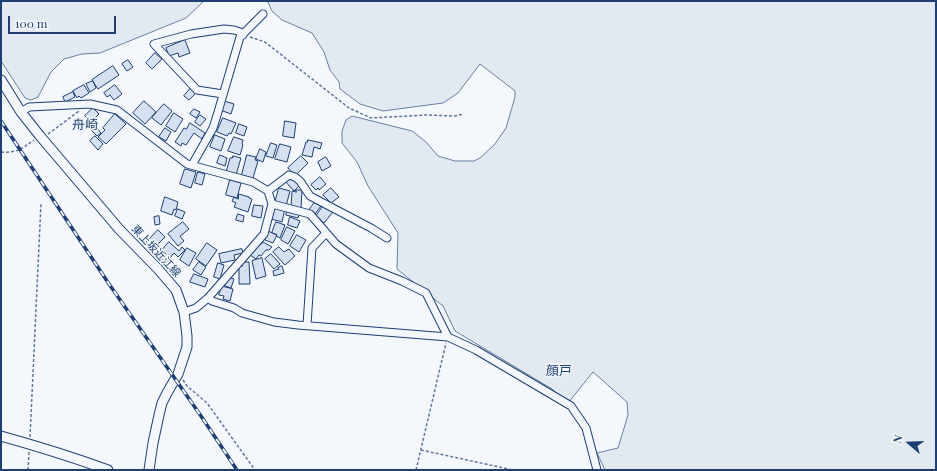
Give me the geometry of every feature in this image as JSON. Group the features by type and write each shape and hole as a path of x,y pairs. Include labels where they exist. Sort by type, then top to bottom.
{"main road":[{"name":"東上坂近江線","path":"1,80 21,112 40,136 119,229 176,290 184,312 187,347 178,374 162,403 149,470"},
{"path":"1,436 90,463 108,470"}],"street":[{"path":"192,166 213,128 240,38 263,14"},
{"path":"223,94 197,90 154,44 191,34 224,29 234,30 243,35"},
{"path":"21,112 29,107 90,104 117,110 187,164 253,182 268,191 272,204 264,234 208,298 196,308 184,312"},
{"path":"268,191 289,175 295,177 300,181 310,196 371,228 386,238"},
{"path":"272,204 310,214 336,244 369,268 426,292 448,337"},
{"path":"307,325 312,248 326,233"},
{"path":"208,298 212,301 234,308 242,313 274,322 448,337 476,350 570,406 586,428 597,470"}],"path":[{"path":"243,35 265,42 349,108 371,118 426,115 454,116 464,114"},
{"path":"1,152 17,151 40,136 47,134 90,104"},
{"path":"28,470 41,203"},
{"path":"416,470 448,337"},
{"path":"178,374 187,386 207,403 255,470"},
{"path":"421,450 513,470"}],"shaded area":[{"path":"1,1 204,1 186,18 100,53 82,54 64,59 51,72 38,97 31,100 25,98 1,61"},
{"path":"268,1 936,1 936,470 605,470 597,453 618,448 628,415 627,402 593,372 568,403 552,389 455,331 443,306 397,269 398,233 368,186 357,162 342,143 342,131 346,120 352,116 412,131 426,142 438,156 455,161 474,161 480,158 495,144 506,128 515,97 515,91 480,64 458,93 443,103 383,111 360,104 340,89 339,82 330,70 324,52 312,33 282,20 272,11"}],"building":[{"path":"185,40 190,53 179,57 178,53 169,56 166,48"},
{"path":"155,53 162,59 152,69 146,63"},
{"path":"128,60 133,67 127,71 122,64"},
{"path":"113,66 119,75 98,89 92,80"},
{"path":"93,81 96,88 90,92 86,84"},
{"path":"84,85 89,93 81,98 79,96 77,98 73,91"},
{"path":"115,85 122,94 114,100 110,95 107,97 104,93"},
{"path":"191,88 196,93 189,100 184,96"},
{"path":"73,92 75,97 65,102 63,97"},
{"path":"144,101 156,112 145,124 133,113"},
{"path":"224,101 234,104 231,114 220,110"},
{"path":"164,104 172,111 161,125 152,118"},
{"path":"93,108 99,114 91,122 85,116"},
{"path":"194,109 200,112 196,118 190,114"},
{"path":"174,113 183,119 175,132 166,126"},
{"path":"115,114 126,124 106,144 98,137 105,130 103,128"},
{"path":"200,115 206,119 200,126 195,122"},
{"path":"223,118 236,123 231,134 229,133 227,136 217,132"},
{"path":"285,121 296,123 294,138 283,136"},
{"path":"190,123 205,133 202,139 194,133 186,145 182,143 181,146 175,142 184,128 186,129"},
{"path":"239,124 247,127 244,136 236,133"},
{"path":"96,127 101,133 97,136 92,131"},
{"path":"165,128 171,132 166,141 159,137"},
{"path":"215,135 225,139 221,151 210,147"},
{"path":"95,136 103,144 98,150 90,141"},
{"path":"234,137 243,140 240,155 228,151"},
{"path":"308,140 322,143 320,149 314,147 312,157 302,155"},
{"path":"271,143 277,145 273,158 266,156"},
{"path":"280,144 291,147 287,162 275,159"},
{"path":"260,149 266,152 263,162 256,159"},
{"path":"220,155 227,158 225,166 217,163"},
{"path":"247,155 256,157 255,160 258,161 253,178 242,175"},
{"path":"233,156 241,158 236,175 226,172 230,158"},
{"path":"301,156 308,163 295,176 288,168"},
{"path":"326,157 331,166 322,171 318,162"},
{"path":"185,169 196,172 191,188 180,184"},
{"path":"198,172 205,174 202,185 195,183"},
{"path":"290,176 299,186 294,191 285,181"},
{"path":"320,177 326,184 319,190 318,188 316,190 311,185"},
{"path":"230,180 241,183 237,198 226,195"},
{"path":"279,188 290,191 286,206 275,203"},
{"path":"331,188 339,197 331,203 323,195"},
{"path":"296,190 302,190 301,208 291,208 292,191 296,192"},
{"path":"239,194 252,199 248,212 234,207 236,203 232,201 234,197 238,199"},
{"path":"165,197 178,202 176,210 174,209 172,215 161,211"},
{"path":"315,202 321,206 315,214 309,210"},
{"path":"254,205 263,206 261,218 252,216"},
{"path":"324,205 333,212 324,223 316,216"},
{"path":"274,206 285,208 282,222 271,219"},
{"path":"178,209 185,212 182,219 175,216"},
{"path":"288,209 300,212 298,218 286,215"},
{"path":"238,214 244,216 243,222 236,220"},
{"path":"159,216 160,224 155,225 154,217"},
{"path":"290,217 300,221 297,228 288,225"},
{"path":"183,222 189,229 180,236 184,241 178,246 168,234"},
{"path":"276,222 285,225 280,238 272,233"},
{"path":"287,227 295,231 288,244 281,240"},
{"path":"158,230 165,237 153,249 146,243"},
{"path":"268,231 277,235 273,243 265,240"},
{"path":"297,235 306,240 299,252 290,246"},
{"path":"169,242 179,251 182,247 185,250 178,257 174,253 166,263 157,256"},
{"path":"263,242 272,247 269,250 266,250 261,256 259,255 256,259 250,255 260,243 261,244"},
{"path":"207,243 217,250 206,266 196,259"},
{"path":"279,247 284,252 289,249 295,256 285,265 273,252"},
{"path":"187,248 196,253 189,266 180,260"},
{"path":"242,249 243,253 234,255 235,260 221,263 219,254"},
{"path":"271,254 280,264 274,269 265,259"},
{"path":"262,258 266,276 256,279 252,261"},
{"path":"199,262 206,267 201,275 193,270"},
{"path":"242,262 249,262 250,284 239,284 239,266 242,266"},
{"path":"218,263 224,265 220,279 214,277"},
{"path":"282,266 284,273 274,276 273,271"},
{"path":"194,274 208,279 205,287 190,282"},
{"path":"228,277 234,279 231,288 225,286"},
{"path":"222,286 233,289 230,301 223,299 224,296 219,295"}],"railway":[{"path":"1,121 109,284 237,470"}],"district":[{"name":"舟崎","path":"85,125"},
{"name":"顔戸","path":"559,371"}]}
